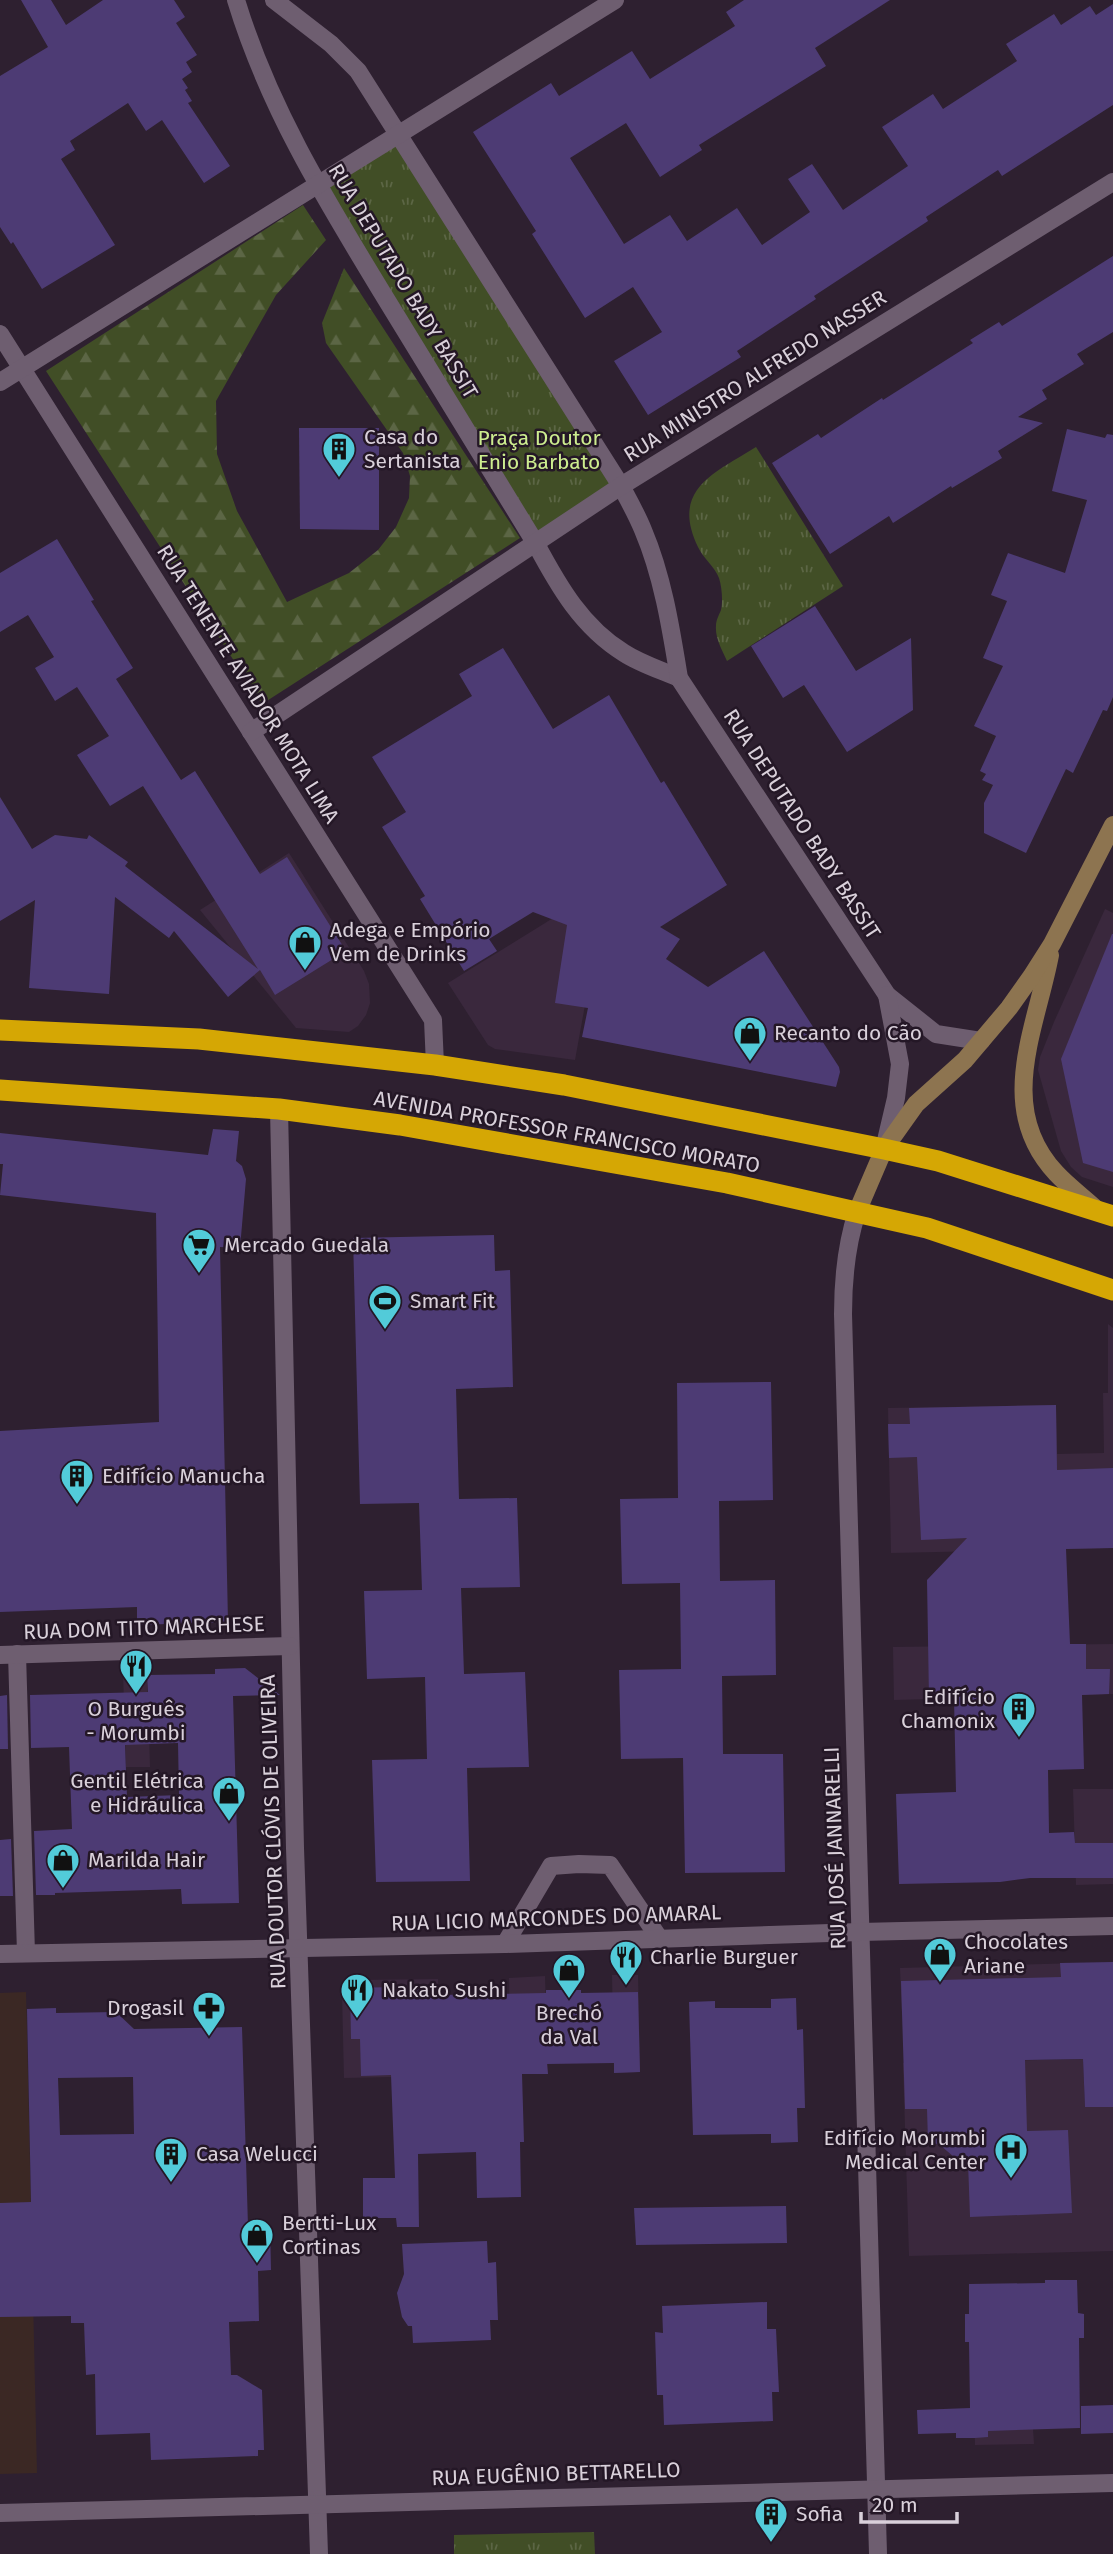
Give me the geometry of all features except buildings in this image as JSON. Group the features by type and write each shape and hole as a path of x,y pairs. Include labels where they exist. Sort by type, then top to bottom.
{"highway":[{"name":"AVENIDA PROFESSOR FRANCISCO MORATO","path":"0,1030 199,1039 435,1065 564,1085 939,1161 1105,1213"},
{"name":"AVENIDA PROFESSOR FRANCISCO MORATO","path":"0,1090 279,1109 400,1125 727,1183 927,1228 1113,1290"}],"main road":[{"path":"1105,1213 1055,1172 1035,1141 1024,1112 1023,1076 1031,1029 1045,983 1052,944 1113,825"},
{"name":"RUA JOSÉ JANNARELLI","path":"857,1212 884,1149 916,1104 944,1081 981,1041 1009,1008 1052,944"}],"street":[{"name":"RUA DEPUTADO BADY BASSIT","path":"236,0 269,90 317,186 536,544 557,584 574,608 599,635 626,655 679,678"},
{"name":"RUA DEPUTADO BADY BASSIT","path":"274,0 331,44 358,71 621,486 644,531 671,626 679,678 887,995 936,1034 981,1041"},
{"path":"0,382 615,0"},
{"name":"RUA MINISTRO ALFREDO NASSER","path":"251,732 621,486 1113,182"},
{"name":"RUA TENENTE AVIADOR MOTA LIMA","path":"0,334 433,1020 435,1065"},
{"name":"RUA DEPUTADO BADY BASSIT","path":"884,1149 896,1098 900,1064 887,995"},
{"name":"RUA DOUTOR CLÓVIS DE OLIVEIRA","path":"279,1109 298,1948 319,2554"},
{"name":"RUA JOSÉ JANNARELLI","path":"857,1212 843,1269 843,1314 878,2554"},
{"name":"RUA DOM TITO MARCHESE","path":"8,1654 290,1646"},
{"path":"8,1654 26,1954"},
{"path":"505,1944 551,1866 579,1864 610,1865 659,1938"},
{"name":"RUA LICIO MARCONDES DO AMARAL","path":"0,1954 505,1944 1113,1926"},
{"name":"RUA EUGÊNIO BETTARELLO","path":"0,2513 1113,2483"}],"shaded area":[{"path":"289,853 364,971 369,984 370,1003 366,1015 358,1026 349,1032 296,1028 200,910"},
{"path":"579,902 601,917 575,1060 495,1049 488,1045 448,983"},
{"path":"1105,909 1113,913 1113,1187 1082,1177 1071,1167 1061,1151 1038,1070 1040,1057 1054,1022"},
{"path":"1108,1324 1113,1328 1113,1548 891,1553 888,1408 1056,1405 1057,1454 1104,1453 1103,1393 1108,1393"},
{"path":"1113,1644 1113,1694 894,1700 893,1647"},
{"path":"147,1671 150,1767 126,1767 123,1672"},
{"path":"1073,1789 1113,1789 1113,1884 1076,1885"},
{"path":"1080,1963 1082,2010 902,2015 900,1968"},
{"path":"612,1975 638,1975 640,2072 614,2073"},
{"path":"545,1976 548,2074 511,2074 509,1978"},
{"path":"438,1979 440,2076 344,2078 342,1993 353,1980"},
{"path":"26,1992 37,2473 0,2474 0,1993"},
{"path":"1083,2059 1085,2107 1113,2107 1113,2251 909,2256 903,2063"},
{"path":"974,2397 1033,2429 1034,2444 975,2445"}],"green space":[{"name":"Praça Doutor Enio Barbato","path":"400,134 621,486 536,544 317,186"},
{"path":"303,205 326,240 276,295 216,401 217,454 237,511 287,602 349,573 378,550 396,527 409,498 410,476 403,453 326,343 322,323 344,268 520,538 262,704 46,371"},
{"path":"756,447 843,586 727,661 716,630 722,603 720,582 715,570 698,547 689,511 693,497 701,485 726,465"},
{"path":"594,2532 595,2554 454,2554 454,2535"}],"place":[{"name":"Casa do Sertanista","path":"339,479"},
{"name":"Adega e Empório Vem de Drinks","path":"305,972"},
{"name":"Recanto do Cão","path":"750,1063"},
{"name":"Mercado Guedala","path":"199,1275"},
{"name":"Smart Fit","path":"385,1331"},
{"name":"Edifício Manucha","path":"77,1506"},
{"name":"O Burguês - Morumbi","path":"136,1696"},
{"name":"Edifício Chamonix","path":"1019,1739"},
{"name":"Gentil Elétrica e Hidráulica","path":"229,1823"},
{"name":"Marilda Hair","path":"63,1890"},
{"name":"Chocolates Ariane","path":"940,1984"},
{"name":"Charlie Burguer","path":"626,1987"},
{"name":"Brechó da Val","path":"569,2000"},
{"name":"Nakato Sushi","path":"357,2020"},
{"name":"Drogasil","path":"209,2038"},
{"name":"Edifício Morumbi Medical Center","path":"1011,2180"},
{"name":"Casa Welucci","path":"171,2184"},
{"name":"Bertti-Lux Cortinas","path":"257,2265"},
{"name":"Sofia","path":"771,2544"}]}
